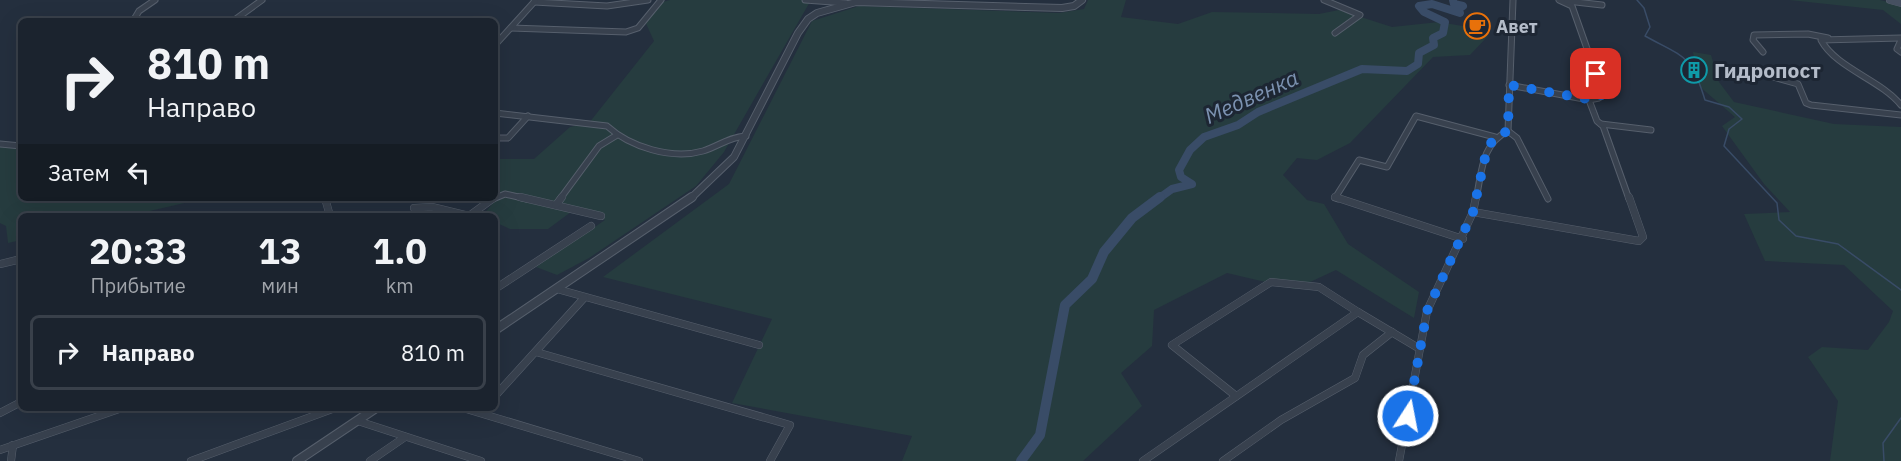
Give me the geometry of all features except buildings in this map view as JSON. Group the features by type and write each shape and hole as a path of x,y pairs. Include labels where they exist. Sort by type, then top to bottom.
{"main road":[{"path":"1890,0 1901,3"}],"street":[{"path":"135,18 139,11 154,0"},
{"path":"237,18 262,0"},
{"path":"498,42 535,1 607,6 648,0"},
{"path":"511,28 626,32 638,28 661,0"},
{"path":"805,0 1062,8 1074,6 1082,0"},
{"path":"1324,0 1360,15 1335,33"},
{"path":"1508,131 1513,0"},
{"path":"1559,0 1602,5"},
{"path":"1509,85 1589,100 1599,98 1603,94 1572,6 1567,1"},
{"path":"498,328 693,197 727,166 746,136 798,33 808,19 826,9 846,3"},
{"path":"1763,52 1753,40 1754,35 1808,34 1829,38 1901,39 1897,49 1901,52"},
{"path":"1829,38 1821,40 1822,43 1872,82 1889,90 1901,105"},
{"path":"1763,74 1798,84 1806,103 1811,105 1901,115"},
{"path":"1473,212 1639,241 1643,237 1601,124 1589,100"},
{"path":"498,113 607,126 617,135 651,150 684,154 715,146 731,137 746,136"},
{"path":"498,138 508,138 528,116"},
{"path":"1463,239 1335,198 1359,160 1387,167 1416,116 1495,137"},
{"path":"1601,124 1651,130"},
{"path":"1399,461 1427,311 1463,239 1473,212 1487,149 1495,137 1508,131"},
{"path":"1508,131 1517,138 1548,199"},
{"path":"556,205 599,146 617,135"},
{"path":"0,144 18,146"},
{"path":"498,195 505,194 601,216"},
{"path":"473,213 490,201"},
{"path":"414,208 432,207 457,213"},
{"path":"498,287 591,226"},
{"path":"0,264 18,260"},
{"path":"1236,396 1172,345 1271,282 1319,288 1420,349"},
{"path":"557,289 759,345"},
{"path":"498,393 584,298"},
{"path":"1143,461 1358,312"},
{"path":"1222,461 1281,420 1354,378 1363,355 1392,332"},
{"path":"537,352 790,424 770,461"},
{"path":"0,413 18,404"},
{"path":"0,450 113,411"},
{"path":"190,461 327,411"},
{"path":"297,461 371,411"},
{"path":"485,411 639,461"},
{"path":"358,421 476,460"},
{"path":"370,461 405,436"},
{"path":"10,461 12,445"}],"green space":[{"path":"670,0 811,0 724,152 696,186 589,258 557,275 536,267 605,220 571,212 548,229 510,229 498,223 498,213 485,213 495,201 498,201 501,194 498,193 498,159 534,159 570,127 589,123 654,41 643,17 659,3"},
{"path":"1088,0 1126,0 1121,17 1178,24 1212,12 1319,14 1339,10 1392,27 1439,22 1480,29 1488,36 1470,55 1433,57 1350,143 1317,160 1297,158 1283,175 1307,200 1324,204 1348,244 1419,292 1414,318 1336,270 1295,289 1227,273 1154,310 1152,346 1121,373 1142,406 1083,461 902,461 912,436 732,403 772,319 603,277 729,184 812,21 859,6 1059,13 1084,9"},
{"path":"1789,0 1880,0 1901,5 1901,24 1883,10"},
{"path":"1693,52 1711,55 1719,82 1734,102 1834,124 1901,127 1901,461 1830,461 1838,401 1808,357 1822,347 1868,350 1889,322 1893,311 1844,265 1765,261 1744,214 1790,212 1764,184 1722,126 1735,117 1699,86"},
{"path":"0,146 18,148 18,201 193,201 141,213 18,213 18,241 8,243 6,226 0,223"}],"waterway":[{"name":"Медвенка","path":"1158,199 1172,189 1192,184 1181,177 1179,170 1190,150 1204,137 1238,125 1258,112 1362,69 1407,71 1418,64 1419,53 1434,45 1433,38 1443,33 1445,22 1424,12 1419,6 1432,4 1460,13 1458,9 1463,6 1454,4 1453,0"},
{"path":"1637,0 1644,8 1650,27 1645,36 1685,59 1695,74 1705,100 1729,107 1742,119 1729,129 1724,146 1777,203 1779,220 1796,236 1838,244 1901,290"},
{"name":"Медвенка","path":"1021,461 1040,435 1065,305 1092,279 1104,252 1132,218 1160,197"},
{"path":"1884,461 1883,443 1901,418"}],"place":[{"name":"Авет","path":"1477,26"},
{"name":"Гидропост","path":"1694,70"}],"route":[{"path":"1408,416 1427,311 1463,239 1473,212 1487,149 1495,137 1508,131 1509,85 1593,100 1603,94 1596,74"}]}
